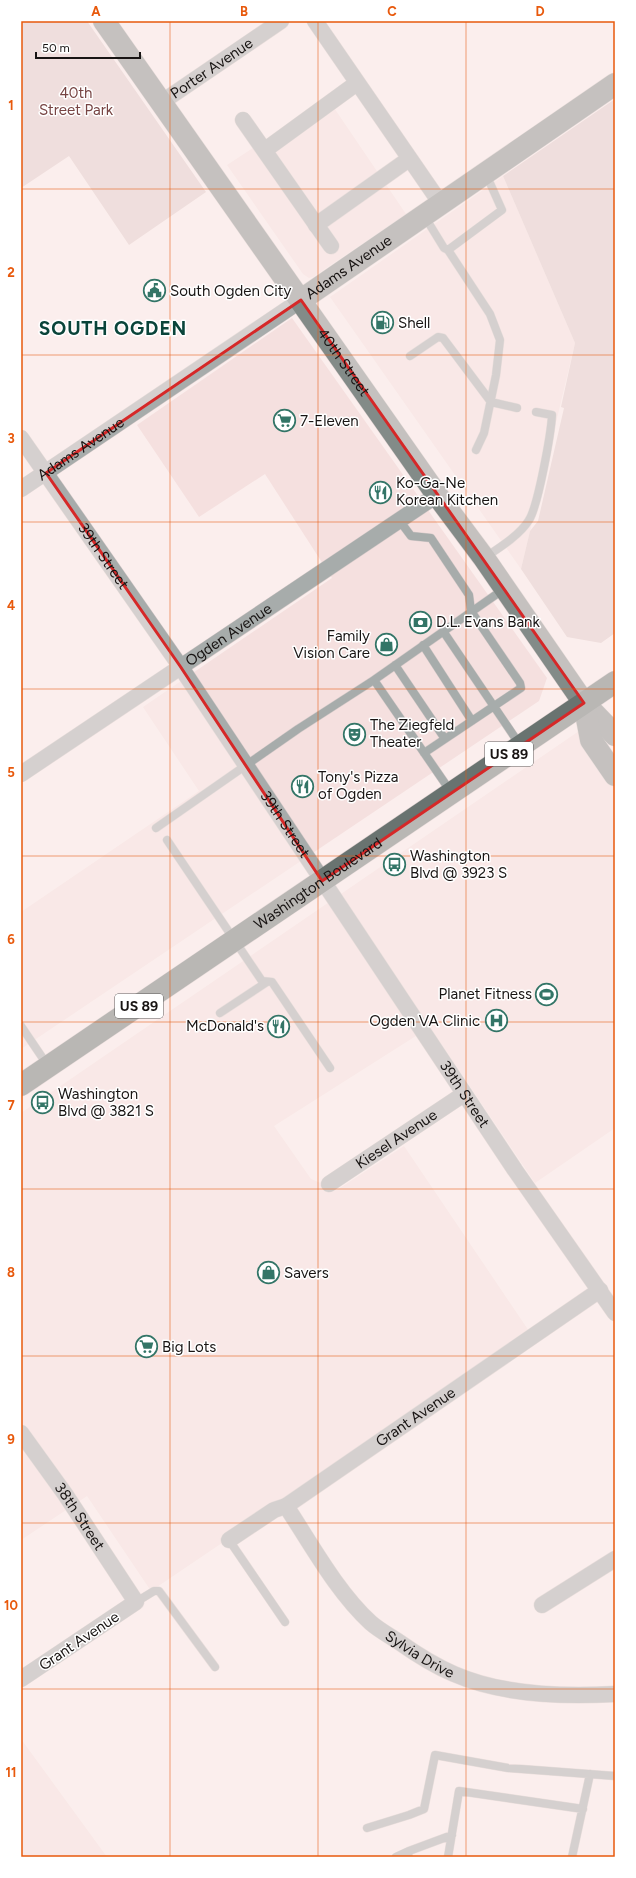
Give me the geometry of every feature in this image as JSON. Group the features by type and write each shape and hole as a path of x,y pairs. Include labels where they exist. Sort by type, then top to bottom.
{"main road":[{"name":"40th Street","path":"104,21 437,495 484,558 584,703 615,735"},
{"name":"Adams Avenue","path":"301,300 615,84"},
{"name":"Washington Boulevard","path":"21,1085 615,682"},
{"name":"40th Street","path":"584,703 591,740 615,775"}],"street":[{"name":"Porter Avenue","path":"162,102 281,21"},
{"path":"314,21 409,159 432,210"},
{"path":"265,150 358,83"},
{"path":"244,120 331,246"},
{"path":"316,224 409,159"},
{"name":"Adams Avenue","path":"21,489 301,300"},
{"name":"39th Street","path":"21,438 180,666 464,1094 615,1313"},
{"name":"Ogden Avenue","path":"21,774 437,495"},
{"name":"Kiesel Avenue","path":"328,1184 464,1094"},
{"name":"Grant Avenue","path":"229,1540 274,1510 286,1506 600,1290"},
{"name":"38th Street","path":"21,1433 65,1494 136,1602"},
{"name":"Sylvia Drive","path":"286,1506 337,1584 371,1623 413,1652 454,1674 501,1688 546,1695 589,1696 615,1694"},
{"path":"542,1605 615,1559"},
{"name":"Grant Avenue","path":"21,1679 136,1602"}],"lane":[{"path":"448,250 502,210 486,173"},
{"path":"432,210 444,248 448,250 490,314 500,340 491,402 484,433 476,450"},
{"path":"410,356 438,337 443,338 491,402 517,408"},
{"path":"484,558 507,543 529,521 535,505 552,415 536,412"},
{"path":"399,520 411,536 431,538 469,595 471,611 520,683 521,688 424,753"},
{"path":"156,828 298,729 374,680 504,589"},
{"path":"443,631 520,746"},
{"path":"423,645 472,721"},
{"path":"395,665 445,739"},
{"path":"374,680 452,793"},
{"path":"167,840 262,981 272,982 330,1068"},
{"path":"220,1013 267,982"},
{"path":"21,1026 49,1066"},
{"path":"229,1540 285,1622"},
{"path":"136,1602 154,1591 159,1591 215,1667"},
{"path":"367,1828 424,1809 435,1755 508,1768 615,1776"},
{"path":"572,1857 590,1774"},
{"path":"448,1857 460,1791 582,1809"},
{"path":"396,1857 409,1854 452,1835"}],"highlighted area":[{"path":"301,300 584,703 322,881 180,666 46,473"}],"shaded area":[{"path":"328,99 406,214 313,277 309,278 303,274 227,165"},
{"path":"503,176 575,343 521,569 330,297"},
{"path":"292,318 547,678 539,701 21,1049 21,912 199,791 143,707 332,578 265,474 199,517 137,425"},
{"path":"582,729 615,783 615,1128 535,1183 430,1027 274,1126 311,1179 337,1190 404,1146 531,1334 151,1591 87,1496 21,1540 21,1113"},
{"path":"21,1739 107,1857 21,1857"}],"green space":[{"name":"40th Street Park","path":"21,21 87,21 206,192 129,245 69,156 21,188"},
{"path":"615,99 615,633 601,643 567,637 521,569 530,531 538,521 564,408 561,407 575,343 503,176"}],"place":[{"name":"South Ogden City","path":"154,291"},
{"name":"Shell","path":"382,323"},
{"name":"7-Eleven","path":"285,421"},
{"name":"Ko-Ga-Ne Korean Kitchen","path":"380,492"},
{"name":"D.L. Evans Bank","path":"421,622"},
{"name":"Family Vision Care","path":"386,645"},
{"name":"The Ziegfeld Theater","path":"355,734"},
{"name":"Tony's Pizza of Ogden","path":"302,786"},
{"name":"Washington Blvd @ 3923 S","path":"394,865"},
{"name":"Planet Fitness","path":"547,994"},
{"name":"Ogden VA Clinic","path":"496,1021"},
{"name":"McDonald's","path":"279,1026"},
{"name":"Washington Blvd @ 3821 S","path":"43,1103"},
{"name":"Savers","path":"268,1273"},
{"name":"Big Lots","path":"147,1347"}],"district":[{"name":"SOUTH OGDEN","path":"113,328"}]}
